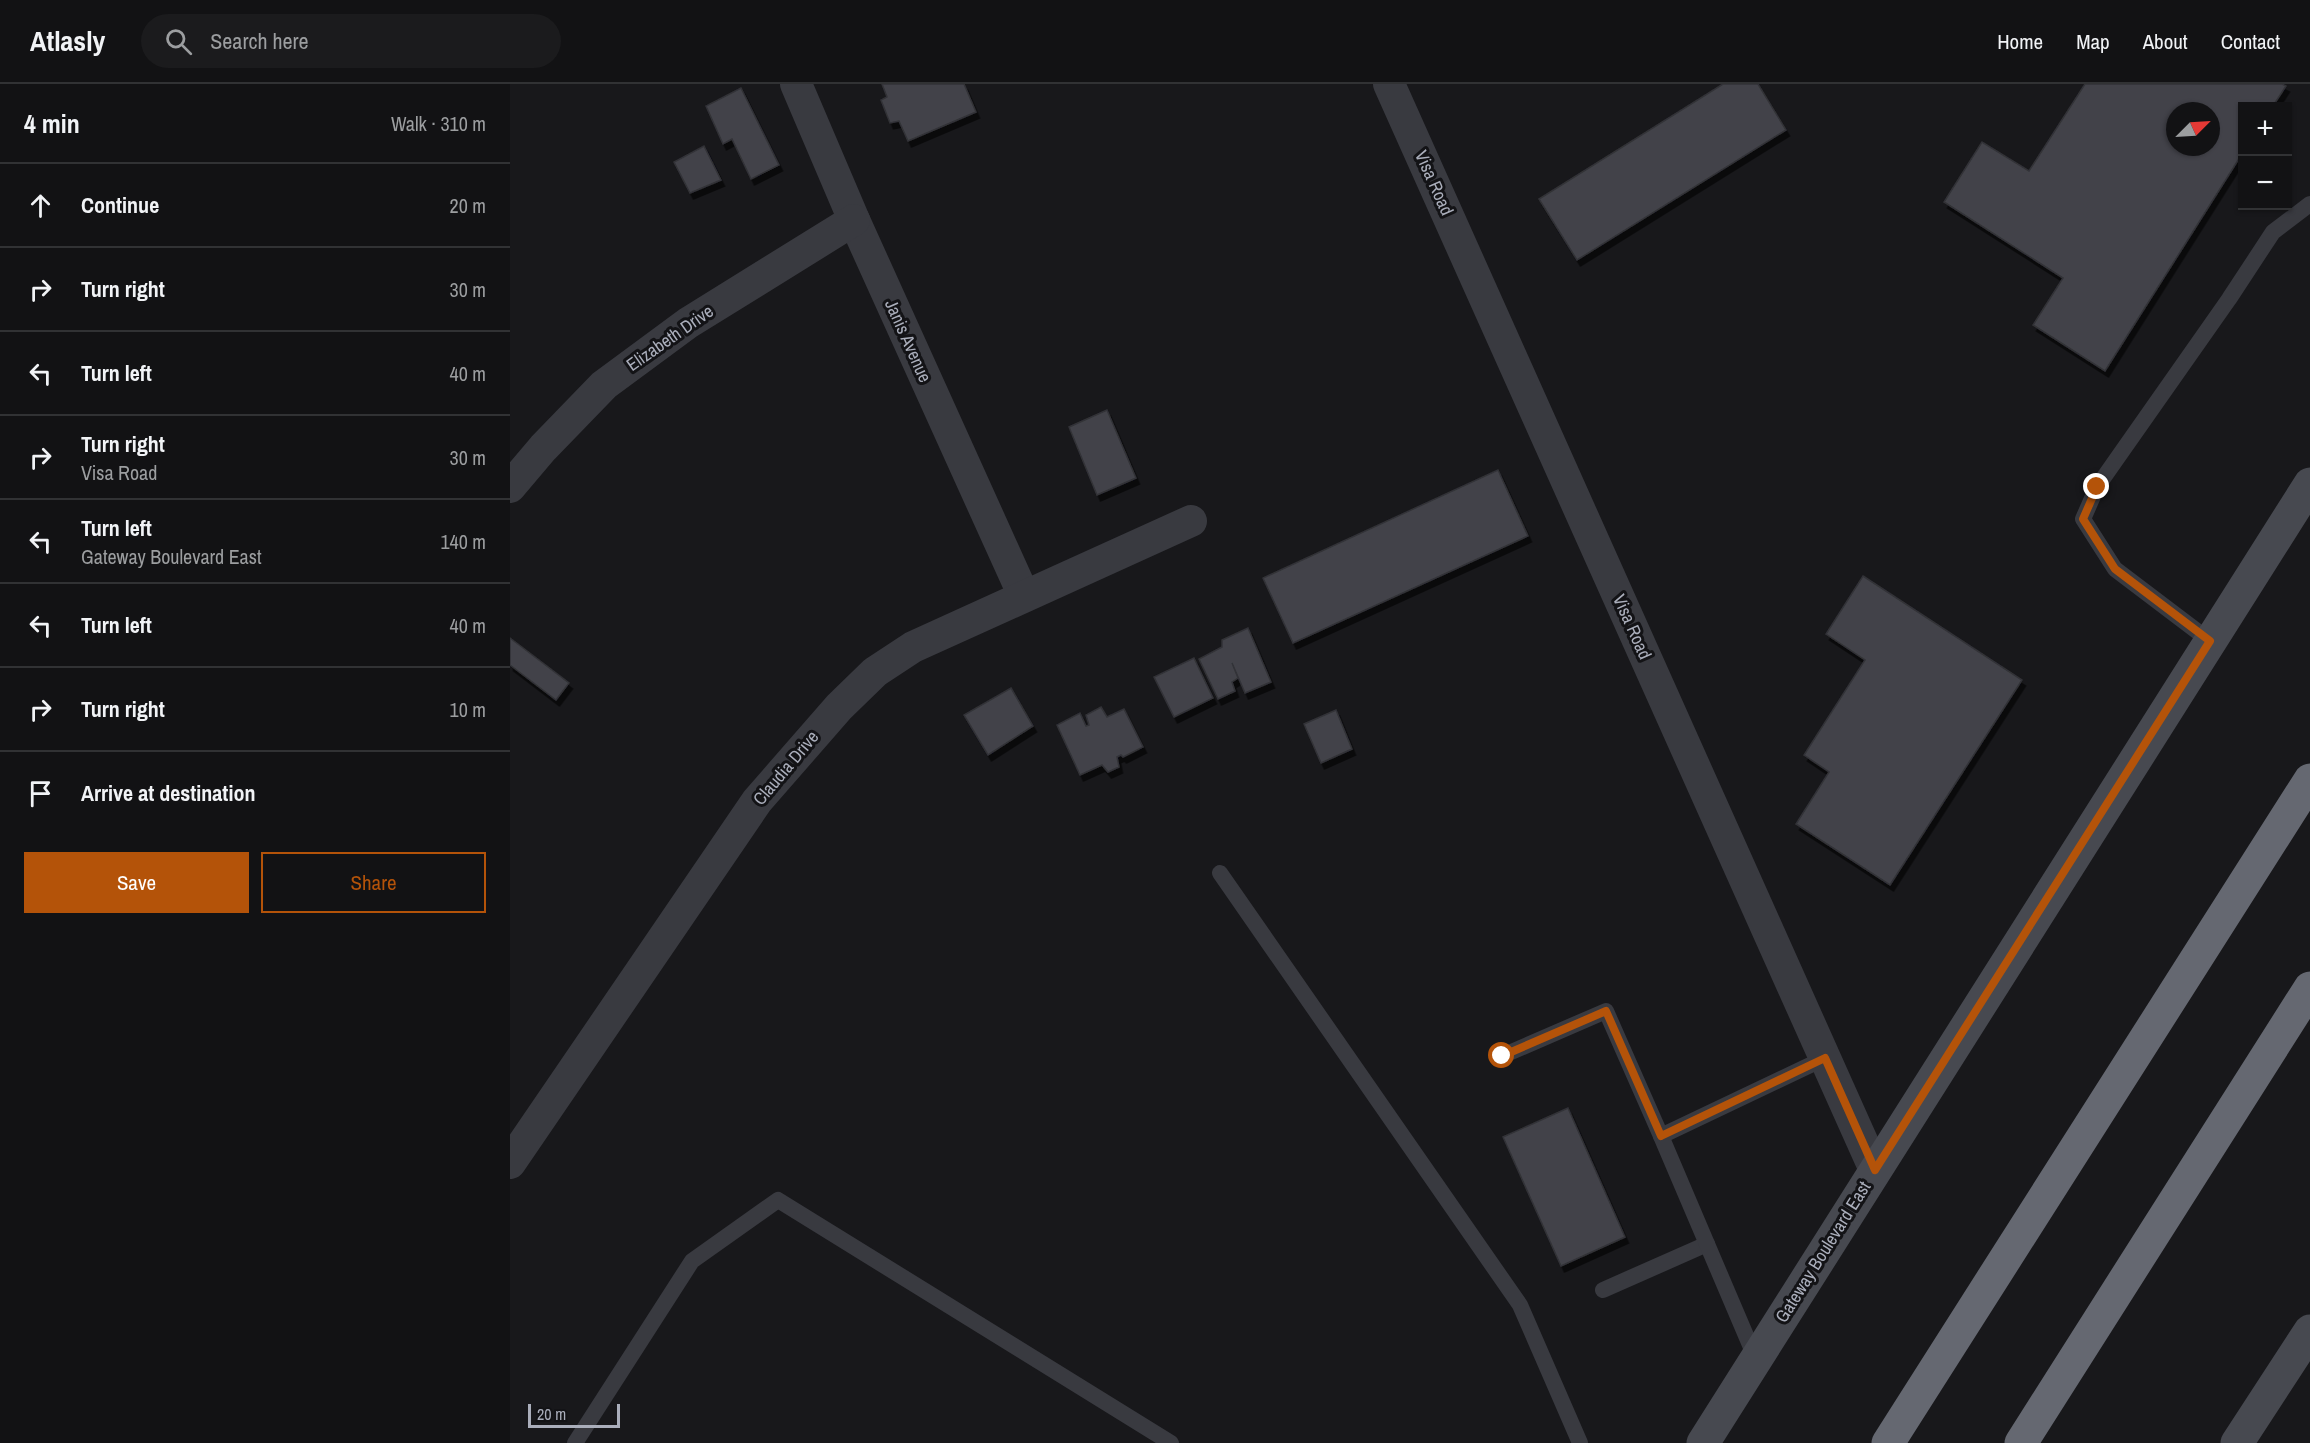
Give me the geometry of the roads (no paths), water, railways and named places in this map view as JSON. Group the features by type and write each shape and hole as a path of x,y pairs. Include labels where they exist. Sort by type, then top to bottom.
{"highway":[{"path":"1888,1443 2310,780"},
{"path":"2021,1443 2310,988"}],"main road":[{"name":"Gateway Boulevard East","path":"1703,1443 2310,484"},
{"path":"2237,1443 2310,1331"}],"street":[{"name":"Janis Avenue","path":"796,84 854,220 1024,596"},
{"name":"Visa Road","path":"1389,84 1875,1170"},
{"name":"Elizabeth Drive","path":"510,487 543,448 604,385 688,323 854,220"},
{"name":"Claudia Drive","path":"510,1163 757,801 839,707 875,672 913,647 1191,521"}],"lane":[{"path":"2210,641 2115,569 2083,519 2097,487 2229,299 2273,232 2310,204"},
{"path":"1220,873 1520,1305 1580,1443"},
{"path":"1502,1056 1606,1011 1756,1359"},
{"path":"1661,1136 1825,1058"},
{"path":"575,1443 692,1261 778,1200 1171,1443"},
{"path":"1603,1290 1707,1244"}]}
